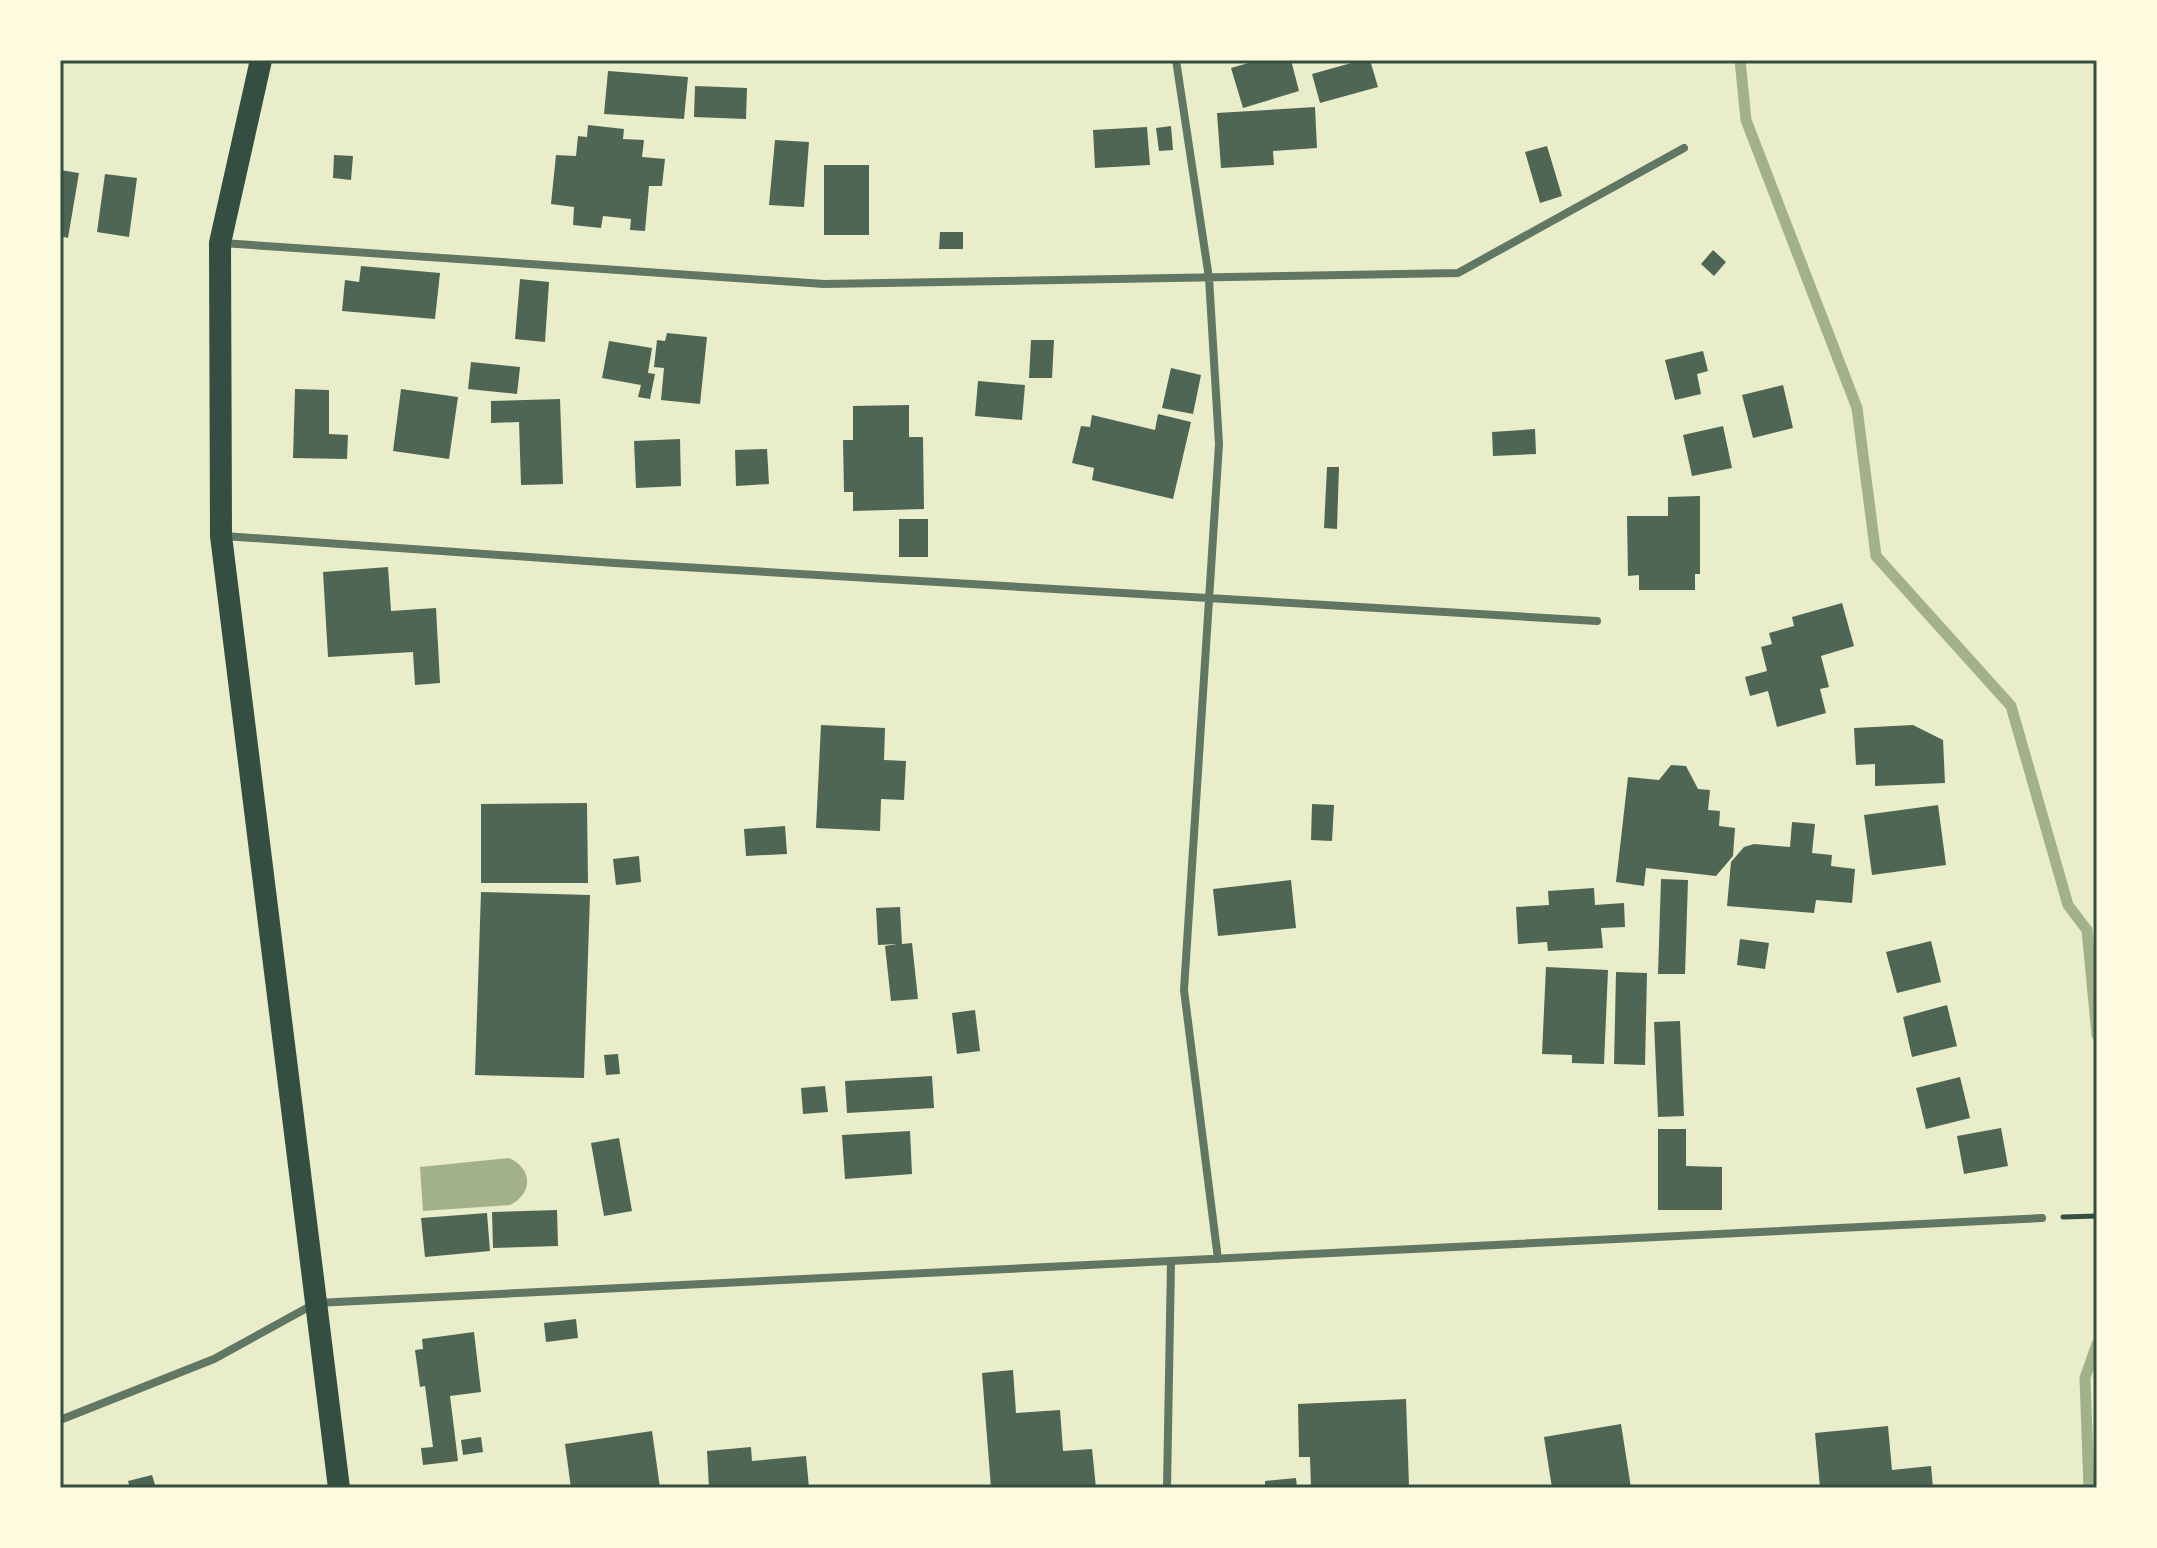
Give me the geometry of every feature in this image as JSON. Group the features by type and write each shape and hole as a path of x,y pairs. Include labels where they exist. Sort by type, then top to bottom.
{"highway":[{"path":"261,60 220,243 221,536 339,1488"}],"street":[{"path":"1176,60 1209,278 1219,444 1184,990 1218,1259"},
{"path":"220,243 824,284 1458,273 1684,148"},
{"path":"221,536 615,563 1597,621"},
{"path":"60,1420 214,1359 316,1303 2042,1218"},
{"path":"1167,1488 1171,1262"}],"path":[{"path":"2042,1218 2097,1216"}],"shaded area":[{"path":"509,1158 523,1168 527,1181 523,1194 510,1205 423,1211 420,1167"}],"building":[{"path":"1259,60 1291,60 1299,91 1243,108 1231,68"},
{"path":"1370,60 1378,87 1320,103 1312,74"},
{"path":"608,71 688,77 684,119 604,114"},
{"path":"695,86 747,88 746,119 694,117"},
{"path":"1315,107 1317,148 1273,151 1274,165 1221,168 1217,113"},
{"path":"588,125 624,129 623,139 644,140 642,157 665,159 662,186 649,186 645,231 630,230 631,219 603,216 601,228 573,225 574,207 551,204 556,155 576,156 578,136 587,137"},
{"path":"1171,126 1173,150 1159,151 1156,128"},
{"path":"1147,127 1150,165 1095,168 1093,130"},
{"path":"775,140 809,142 804,207 769,205"},
{"path":"1547,146 1562,196 1540,203 1525,152"},
{"path":"334,155 353,156 351,180 333,178"},
{"path":"824,165 869,165 869,235 824,235"},
{"path":"60,170 79,173 68,238 60,236"},
{"path":"105,174 137,178 129,237 97,232"},
{"path":"940,232 963,232 963,249 939,249"},
{"path":"1713,250 1726,262 1714,276 1701,264"},
{"path":"361,266 440,273 435,319 342,311 345,280 359,282"},
{"path":"520,279 549,282 545,342 515,339"},
{"path":"667,333 707,337 700,404 661,400 664,368 654,367 657,340 665,341"},
{"path":"1031,340 1054,340 1052,378 1029,378"},
{"path":"609,341 652,348 648,373 655,374 650,399 638,397 641,385 602,378"},
{"path":"1703,351 1708,371 1697,374 1701,394 1675,400 1665,360"},
{"path":"471,362 520,367 517,394 468,389"},
{"path":"1171,368 1201,375 1193,414 1162,408"},
{"path":"978,381 1025,385 1022,420 975,416"},
{"path":"1783,385 1793,428 1753,438 1742,395"},
{"path":"295,389 329,390 329,434 348,435 347,459 293,458"},
{"path":"401,389 458,397 449,459 393,451"},
{"path":"560,399 563,484 521,485 519,422 491,423 491,401"},
{"path":"909,405 909,437 923,437 924,509 853,511 853,492 844,492 843,440 853,440 853,406"},
{"path":"1158,414 1191,422 1173,499 1092,480 1094,468 1072,463 1081,426 1090,427 1092,415 1155,430"},
{"path":"1723,426 1732,468 1692,476 1683,435"},
{"path":"1535,429 1536,454 1493,456 1492,432"},
{"path":"680,439 681,486 636,488 634,441"},
{"path":"767,449 769,484 736,486 735,450"},
{"path":"1327,467 1339,467 1337,529 1324,528"},
{"path":"1700,496 1700,574 1695,574 1695,590 1639,590 1639,575 1628,576 1627,516 1668,516 1668,497"},
{"path":"899,519 928,519 928,557 899,557"},
{"path":"388,567 391,611 436,608 440,683 415,685 413,652 328,657 323,572"},
{"path":"1842,603 1854,646 1821,656 1829,687 1820,689 1826,713 1777,727 1768,691 1750,696 1745,677 1767,671 1761,647 1772,644 1769,633 1794,626 1792,617"},
{"path":"821,725 885,728 884,760 906,761 904,800 881,799 880,831 816,828"},
{"path":"1913,725 1943,740 1945,783 1875,786 1875,764 1856,765 1854,728"},
{"path":"1671,765 1686,766 1698,789 1710,790 1708,810 1720,811 1719,826 1735,828 1733,856 1716,876 1646,868 1644,886 1616,882 1628,777 1659,780"},
{"path":"587,803 588,883 481,883 481,804"},
{"path":"1312,804 1334,805 1332,841 1311,840"},
{"path":"1938,805 1946,865 1872,875 1864,815"},
{"path":"1792,822 1815,824 1812,853 1832,855 1831,866 1855,869 1852,903 1816,900 1814,913 1727,906 1731,862 1744,847 1754,844 1790,847"},
{"path":"785,826 787,854 746,856 744,829"},
{"path":"639,856 641,882 616,885 613,859"},
{"path":"1661,879 1688,880 1685,974 1658,974"},
{"path":"1291,880 1296,928 1218,936 1213,889"},
{"path":"1594,888 1595,905 1624,903 1625,927 1601,928 1603,948 1548,951 1547,942 1518,944 1516,907 1549,905 1548,891"},
{"path":"481,892 590,895 584,1078 475,1075"},
{"path":"900,907 902,944 912,943 918,999 891,1001 885,946 897,944 878,945 876,908"},
{"path":"1740,939 1769,943 1765,969 1737,965"},
{"path":"1931,941 1941,982 1897,993 1886,952"},
{"path":"1546,967 1608,970 1604,1064 1572,1063 1572,1055 1542,1054"},
{"path":"1616,972 1647,973 1645,1065 1614,1064"},
{"path":"1947,1005 1957,1046 1912,1057 1903,1017"},
{"path":"975,1010 980,1051 957,1054 952,1013"},
{"path":"1680,1021 1684,1116 1658,1117 1654,1022"},
{"path":"618,1054 620,1074 606,1075 604,1055"},
{"path":"932,1076 934,1108 847,1113 845,1081"},
{"path":"1960,1077 1970,1118 1926,1129 1916,1088"},
{"path":"825,1086 828,1112 803,1114 801,1088"},
{"path":"2001,1128 2008,1166 1964,1174 1957,1136"},
{"path":"1658,1129 1686,1129 1686,1166 1722,1167 1722,1210 1658,1210"},
{"path":"910,1131 912,1174 845,1179 842,1135"},
{"path":"619,1138 632,1211 604,1216 591,1143"},
{"path":"557,1210 558,1246 493,1248 492,1212"},
{"path":"487,1213 490,1251 425,1257 421,1218"},
{"path":"576,1319 578,1338 546,1342 544,1323"},
{"path":"474,1332 481,1392 450,1396 458,1461 423,1465 421,1448 433,1447 425,1386 420,1387 415,1350 423,1349 422,1339"},
{"path":"1013,1370 1016,1413 1060,1410 1063,1451 1092,1449 1096,1488 991,1488 982,1373"},
{"path":"1406,1399 1409,1486 1311,1488 1310,1457 1299,1457 1298,1404"},
{"path":"1621,1424 1631,1488 1552,1488 1544,1437"},
{"path":"1888,1426 1892,1470 1931,1466 1933,1488 1820,1488 1815,1433"},
{"path":"652,1431 660,1488 571,1488 565,1444"},
{"path":"481,1437 483,1452 463,1455 461,1440"},
{"path":"751,1447 752,1461 806,1456 809,1488 709,1488 707,1451"},
{"path":"152,1475 156,1488 130,1488 128,1481"},
{"path":"1296,1478 1297,1488 1265,1488 1265,1481"}],"waterway":[{"path":"1740,60 1746,120 1857,408 1876,556 2011,706 2068,905 2087,930 2097,1035"},
{"path":"2089,1488 2085,1378 2097,1344"}]}
